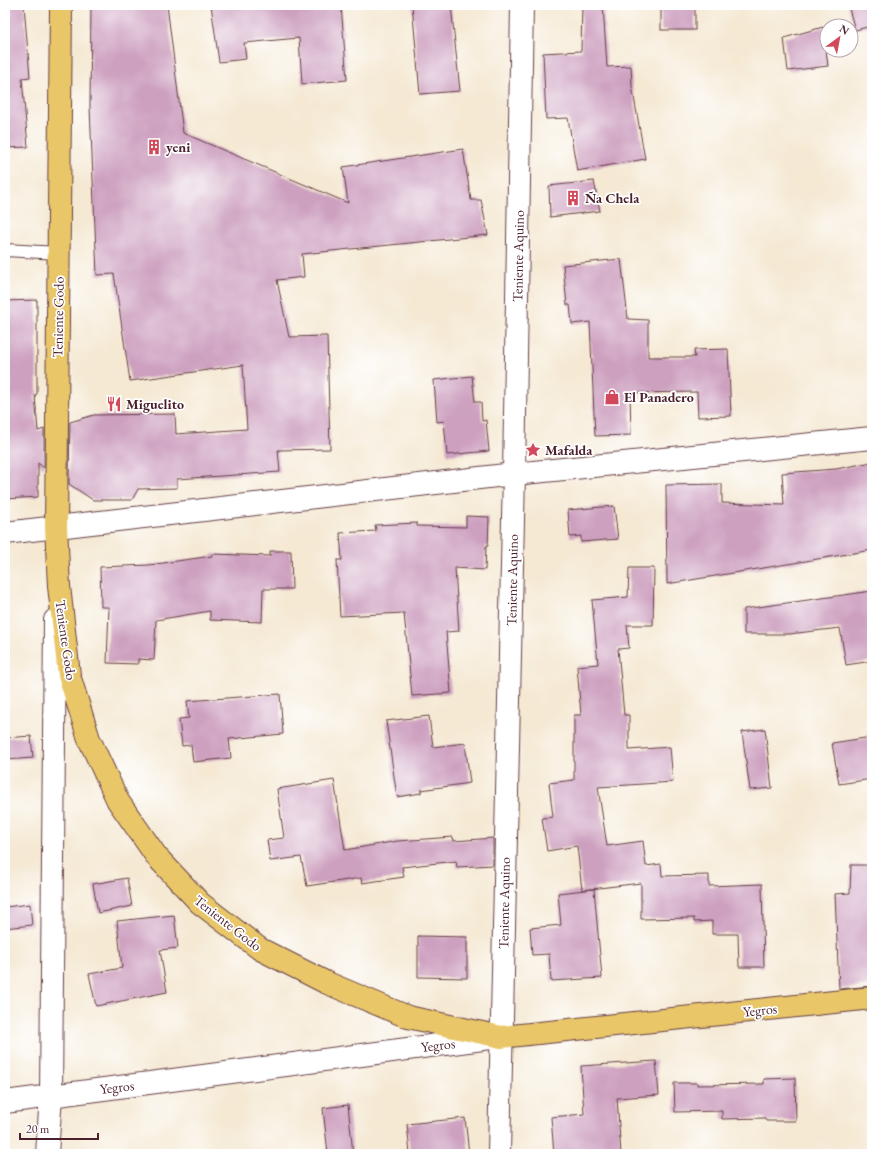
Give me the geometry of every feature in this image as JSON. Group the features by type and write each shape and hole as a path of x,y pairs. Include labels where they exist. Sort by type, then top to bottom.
{"main road":[{"name":"Teniente Godo","path":"60,5 56,527 59,586 69,675 89,739 118,801 157,857 200,903 260,949 325,982 408,1017 501,1037"},
{"name":"Yegros","path":"501,1037 872,998"}],"street":[{"name":"Teniente Aquino","path":"499,1154 514,474 522,5"},
{"path":"5,533 514,474 872,438"},
{"path":"47,1154 51,1096 56,527"},
{"name":"Yegros","path":"5,1102 501,1037"}],"lane":[{"path":"5,250 59,253"}],"building":[{"path":"5,5 24,5 30,77 22,78 28,147 5,148"},
{"path":"91,5 167,5 183,133 348,203 343,167 463,149 471,200 481,200 488,235 302,254 304,277 277,280 289,337 327,336 330,449 278,450 280,472 177,479 177,488 138,489 132,500 93,500 69,484 70,422 94,415 175,414 176,434 247,429 243,365 130,381 114,274 97,275 90,107"},
{"path":"211,5 341,5 347,80 302,84 299,38 244,43 246,59 219,62"},
{"path":"412,5 451,5 460,91 420,94"},
{"path":"582,5 603,5 607,67 631,66 632,86 645,159 577,171 568,118 546,119 543,53 581,51"},
{"path":"661,5 695,5 695,30 661,30"},
{"path":"848,5 872,5 872,26 859,29 859,18 852,18"},
{"path":"819,28 819,58 827,58 828,66 788,71 784,38"},
{"name":"Ña Chela","path":"594,181 600,211 550,217 549,186"},
{"path":"621,259 628,319 648,320 648,357 695,357 694,350 728,349 731,416 698,417 697,392 630,393 631,435 595,436 590,322 572,324 570,305 567,305 563,265"},
{"path":"37,300 37,394 35,395 38,431 44,429 44,468 38,463 38,497 5,499 5,301"},
{"path":"472,376 475,402 481,402 482,421 486,420 489,451 447,455 444,421 437,422 434,380"},
{"path":"872,462 872,550 667,584 666,485 722,484 722,503 784,505 782,473 836,469"},
{"path":"614,506 618,539 581,542 581,536 570,537 568,510"},
{"path":"466,516 489,517 488,546 486,546 485,570 455,568 459,631 446,632 451,693 412,696 404,613 340,616 337,560 342,560 340,533 376,531 375,525 417,523 417,526 466,527"},
{"path":"270,551 291,551 292,589 263,589 262,622 210,620 210,611 156,620 154,660 138,659 138,664 107,663 109,607 101,607 100,567 149,565 212,556 212,554 270,556"},
{"path":"629,568 654,568 653,625 627,625 629,648 618,649 624,715 629,715 629,750 670,747 673,782 598,787 607,846 643,841 646,866 661,864 662,876 709,875 709,886 762,884 764,967 739,967 738,934 712,934 712,921 694,922 694,918 641,919 641,883 582,890 577,846 547,851 542,818 553,817 549,783 574,780 574,715 581,715 577,666 598,664 592,600 628,597"},
{"path":"872,591 872,661 846,665 840,628 789,634 744,634 744,609"},
{"path":"280,694 283,734 229,739 231,758 193,762 191,745 182,746 179,719 189,718 187,701"},
{"path":"429,716 433,747 465,743 470,783 421,790 421,793 397,797 386,721"},
{"path":"765,729 772,788 750,790 742,732"},
{"path":"31,736 33,758 5,760 5,738"},
{"path":"872,737 872,779 839,784 832,743"},
{"path":"334,780 345,850 398,841 453,837 454,841 493,838 493,865 457,867 456,861 402,867 404,877 362,883 361,878 307,886 301,857 270,861 267,840 284,838 277,789"},
{"path":"851,865 872,865 872,986 839,989 835,894 850,893"},
{"path":"127,878 132,906 98,913 93,884"},
{"path":"594,889 602,978 551,981 549,954 532,955 530,928 561,925 558,893"},
{"path":"30,904 32,925 5,928 5,907"},
{"path":"174,915 178,948 160,950 167,992 96,1006 89,974 122,968 117,921"},
{"path":"418,936 467,937 467,978 418,977"},
{"path":"656,1061 659,1095 617,1098 621,1154 554,1154 551,1117 584,1114 581,1066"},
{"path":"795,1078 796,1121 766,1121 765,1118 722,1119 722,1111 675,1112 674,1083 697,1083 697,1085 764,1084 764,1079"},
{"path":"348,1105 353,1154 328,1154 323,1108"},
{"path":"465,1118 469,1154 410,1154 407,1124"}],"place":[{"name":"yeni","path":"154,147"},
{"name":"Ña Chela","path":"573,198"},
{"name":"El Panadero","path":"612,397"},
{"name":"Miguelito","path":"114,404"},
{"name":"Mafalda","path":"533,450"}]}
